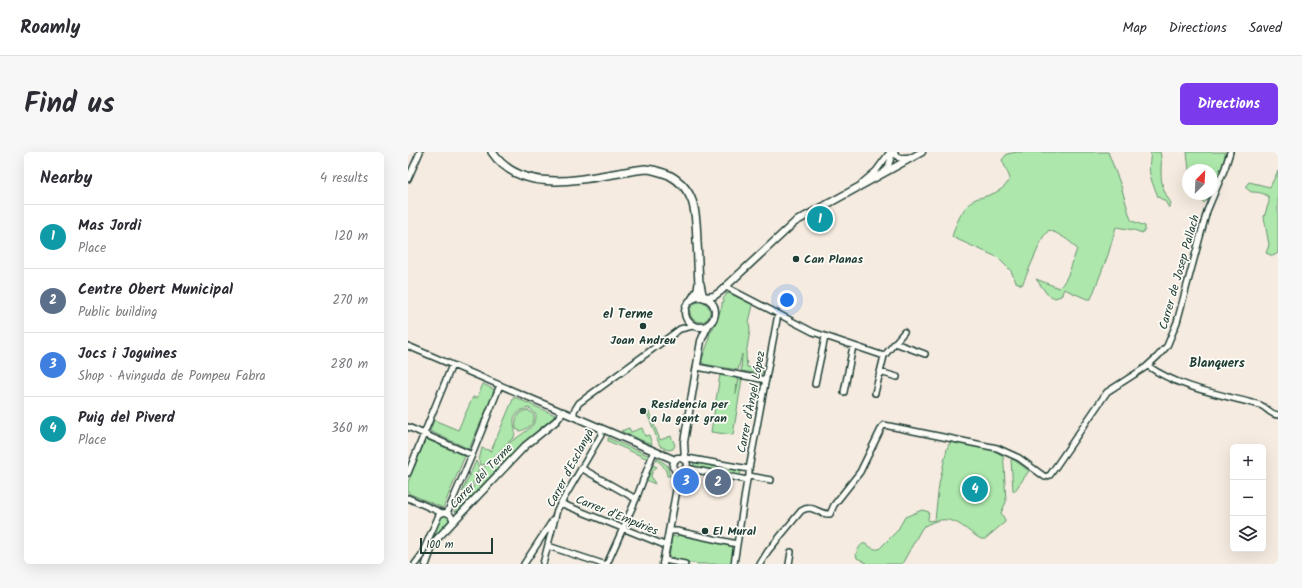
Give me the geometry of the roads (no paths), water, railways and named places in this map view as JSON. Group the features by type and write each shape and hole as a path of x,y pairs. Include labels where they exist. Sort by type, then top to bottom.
{"main road":[{"path":"494,152 521,173 541,179 554,180 581,177 643,167 663,170 676,176 687,188 697,208 699,227 700,288 704,297"},
{"path":"494,152 496,158 520,176 541,181 564,181 645,169 662,172 675,179 686,189 691,198 696,215 699,283 698,290 693,298"}],"street":[{"path":"408,179 420,152"},
{"path":"892,152 899,158 913,157"},
{"path":"857,188 876,171 892,152"},
{"path":"881,175 888,167 892,152"},
{"path":"701,341 696,326 686,318 684,313 686,304 693,298 699,296 714,296 724,289 795,222 922,152"},
{"name":"Carrer de Josep Pallach","path":"760,564 768,551 805,508 810,508 826,515 830,514 834,505 860,472 884,425 997,448 1019,458 1043,476 1046,477 1050,475 1107,392 1148,366 1166,346 1177,322 1207,211 1230,152"},
{"path":"884,161 888,167"},
{"path":"888,167 896,166"},
{"path":"574,417 574,411 579,403 680,329 696,326 705,327 709,324 713,320 724,289"},
{"path":"724,289 813,332 884,356"},
{"path":"704,297 709,299 714,304 716,309"},
{"name":"Carrer d'Àngel López","path":"734,564 748,478 748,469 778,314"},
{"path":"665,456 674,468 681,472 686,465 684,447 701,341 709,324"},
{"path":"875,393 884,356 904,332"},
{"path":"815,384 825,337"},
{"path":"895,343 926,354"},
{"path":"844,392 853,346"},
{"path":"408,347 665,456 676,459 681,458 686,465 748,478 771,480"},
{"path":"408,473 452,365"},
{"path":"1148,366 1181,384 1260,405 1265,407 1272,414 1278,415"},
{"path":"697,367 766,380"},
{"path":"880,372 897,377"},
{"path":"416,564 438,517 444,513 472,455 500,385"},
{"name":"Carrer del Terme","path":"426,564 433,544 525,446 556,421 563,412"},
{"path":"408,427 472,455"},
{"name":"Carrer d'Esclanyà","path":"543,564 560,503 600,435 601,428"},
{"path":"678,482 673,464 684,447"},
{"path":"607,564 636,499 654,451"},
{"path":"685,564 664,562 678,482 686,465 687,458 748,469"},
{"path":"581,468 636,499"},
{"path":"408,498 452,516 453,522"},
{"name":"Carrer d'Empúries","path":"560,503 667,546"},
{"path":"524,564 556,516"},
{"path":"669,531 677,531 737,544"},
{"path":"548,546 603,564"},
{"path":"789,564 791,552"},
{"path":"421,556 426,564"}],"place":[{"name":"Mas Jordi","path":"820,219"},
{"name":"Can Planas","path":"796,259"},
{"name":"Joan Andreu","path":"643,326"},
{"name":"Residencia per a la gent gran","path":"643,411"},
{"name":"Jocs i Joguines","path":"686,481"},
{"name":"Centre Obert Municipal","path":"718,482"},
{"name":"Puig del Piverd","path":"975,489"},
{"name":"El Mural","path":"705,531"}],"district":[{"name":"el Terme","path":"628,313"},
{"name":"Blanquers","path":"1217,362"}]}
